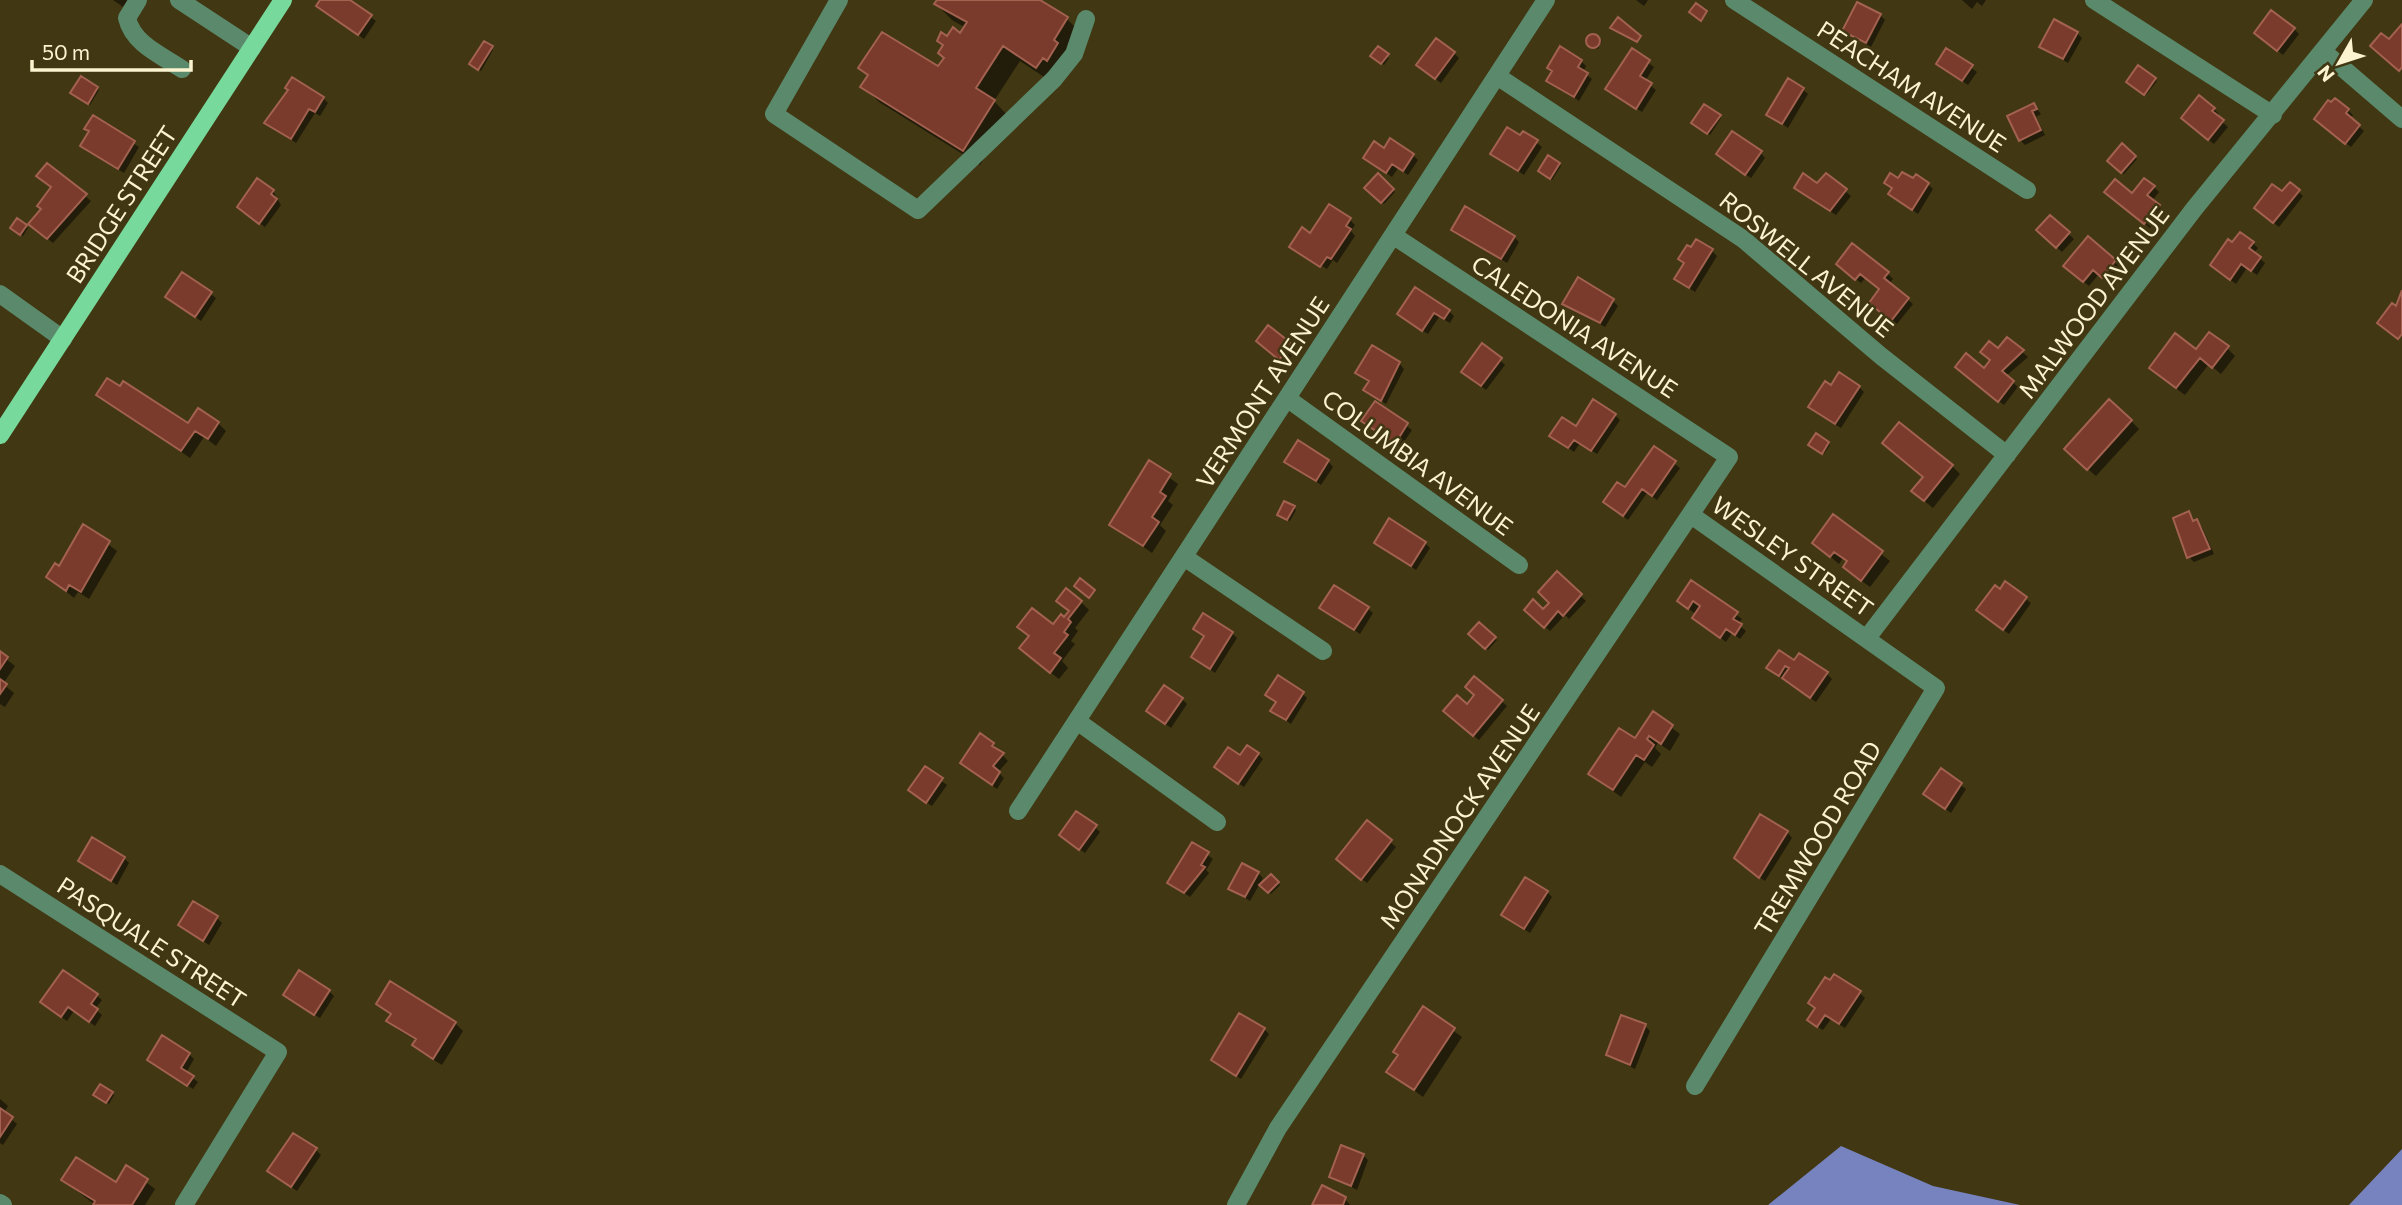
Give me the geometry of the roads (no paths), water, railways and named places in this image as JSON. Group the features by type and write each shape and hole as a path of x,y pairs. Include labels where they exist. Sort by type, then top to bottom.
{"main road":[{"name":"BRIDGE STREET","path":"0,435 283,0"}],"street":[{"path":"138,0 127,18 130,30 141,42 182,69"},
{"path":"179,0 252,48"},
{"path":"839,0 774,114 919,209 1054,79 1074,54 1086,19"},
{"name":"VERMONT AVENUE","path":"1018,811 1546,0"},
{"name":"PEACHAM AVENUE","path":"1734,0 2027,190"},
{"path":"2094,0 2273,116"},
{"name":"MALWOOD AVENUE","path":"1867,638 2194,209 2273,116 2364,0"},
{"path":"2324,52 2402,120"},
{"name":"ROSWELL AVENUE","path":"1497,76 1743,239 1881,356 2007,456"},
{"name":"CALEDONIA AVENUE","path":"1394,236 1729,457"},
{"path":"2,300 62,339"},
{"name":"COLUMBIA AVENUE","path":"1288,398 1520,565"},
{"name":"MONADNOCK AVENUE","path":"1236,1205 1278,1128 1729,457"},
{"name":"WESLEY STREET","path":"1691,515 1867,638"},
{"path":"1184,557 1323,651"},
{"name":"TREMWOOD ROAD","path":"1695,1086 1936,688 1867,638"},
{"path":"1077,721 1217,822"},
{"name":"PASQUALE STREET","path":"0,874 278,1052 184,1205"}],"water":[{"path":"1841,1146 1933,1186 2020,1205 1768,1205"},
{"path":"2402,1149 2402,1205 2349,1205"}]}
